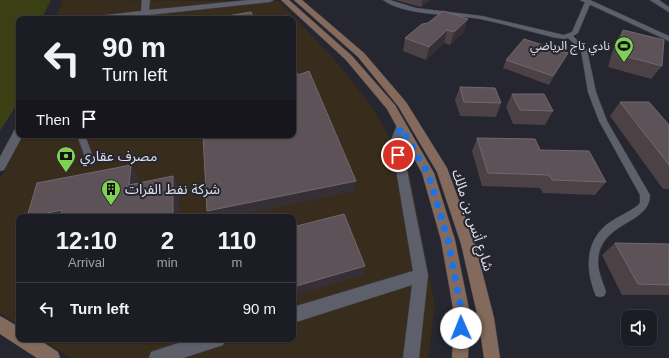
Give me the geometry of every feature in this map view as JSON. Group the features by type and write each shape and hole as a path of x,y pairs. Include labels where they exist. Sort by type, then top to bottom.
{"main road":[{"name":"شارع أنس بن مالك","path":"285,0 349,58 391,106 401,128 428,173 448,240 462,314 460,358"},
{"name":"شارع أنس بن مالك","path":"298,0 366,61 402,104 443,172 468,244 486,318 492,358"},
{"path":"0,324 16,335"},
{"path":"28,342 52,358"}],"street":[{"path":"145,13 146,0"},
{"path":"117,16 270,0"},
{"path":"654,0 669,10"},
{"path":"586,1 669,39"},
{"path":"401,128 396,140 421,275 411,358"},
{"path":"0,167 16,138"},
{"path":"296,314 421,275"},
{"path":"157,358 208,342"}],"lane":[{"path":"386,0 401,7 413,10 470,16 554,35 570,36 575,33 586,1"},
{"path":"570,36 584,50 592,92 603,121 645,195 645,202 642,208 613,224 605,231 594,250 593,262 600,292"},
{"path":"82,138 91,163"}],"shaded area":[{"path":"62,0 279,1 293,16 58,16"},
{"path":"296,19 333,58 370,104 409,170 435,306 428,358 71,358 46,342 296,342 296,214 16,214 16,323 0,313 0,179 22,138 296,138"}],"green space":[{"path":"0,0 51,0 43,16 16,16 16,106 0,131"}],"building":[{"path":"443,11 468,19 454,32 447,30 429,47 405,38 422,24 428,23"},
{"path":"251,12 253,16 227,16"},
{"path":"623,30 664,40 662,66 617,54"},
{"path":"524,39 568,53 553,76 506,60"},
{"path":"296,71 298,75 309,71 356,181 207,211 203,138 296,138"},
{"path":"460,87 495,88 501,103 464,102"},
{"path":"512,94 544,94 553,111 520,110"},
{"path":"620,102 649,102 669,125 669,165"},
{"path":"477,138 535,139 540,150 589,151 606,182 552,180 549,175 488,173"},
{"name":"شركة نفط الفرات","path":"131,165 129,185 173,176 173,214 61,214 62,210 42,214 28,214 37,183"},
{"path":"344,214 365,266 296,286 296,226"},
{"path":"615,243 669,244 669,285 638,284"}],"place":[{"name":"نادي تاج الرياضي","path":"624,63"},
{"name":"مصرف عقاري","path":"66,173"},
{"name":"شركة نفط الفرات","path":"111,206"}],"route":[{"path":"398,155 396,140 401,128 428,173 448,240 462,314 461,328"}]}
